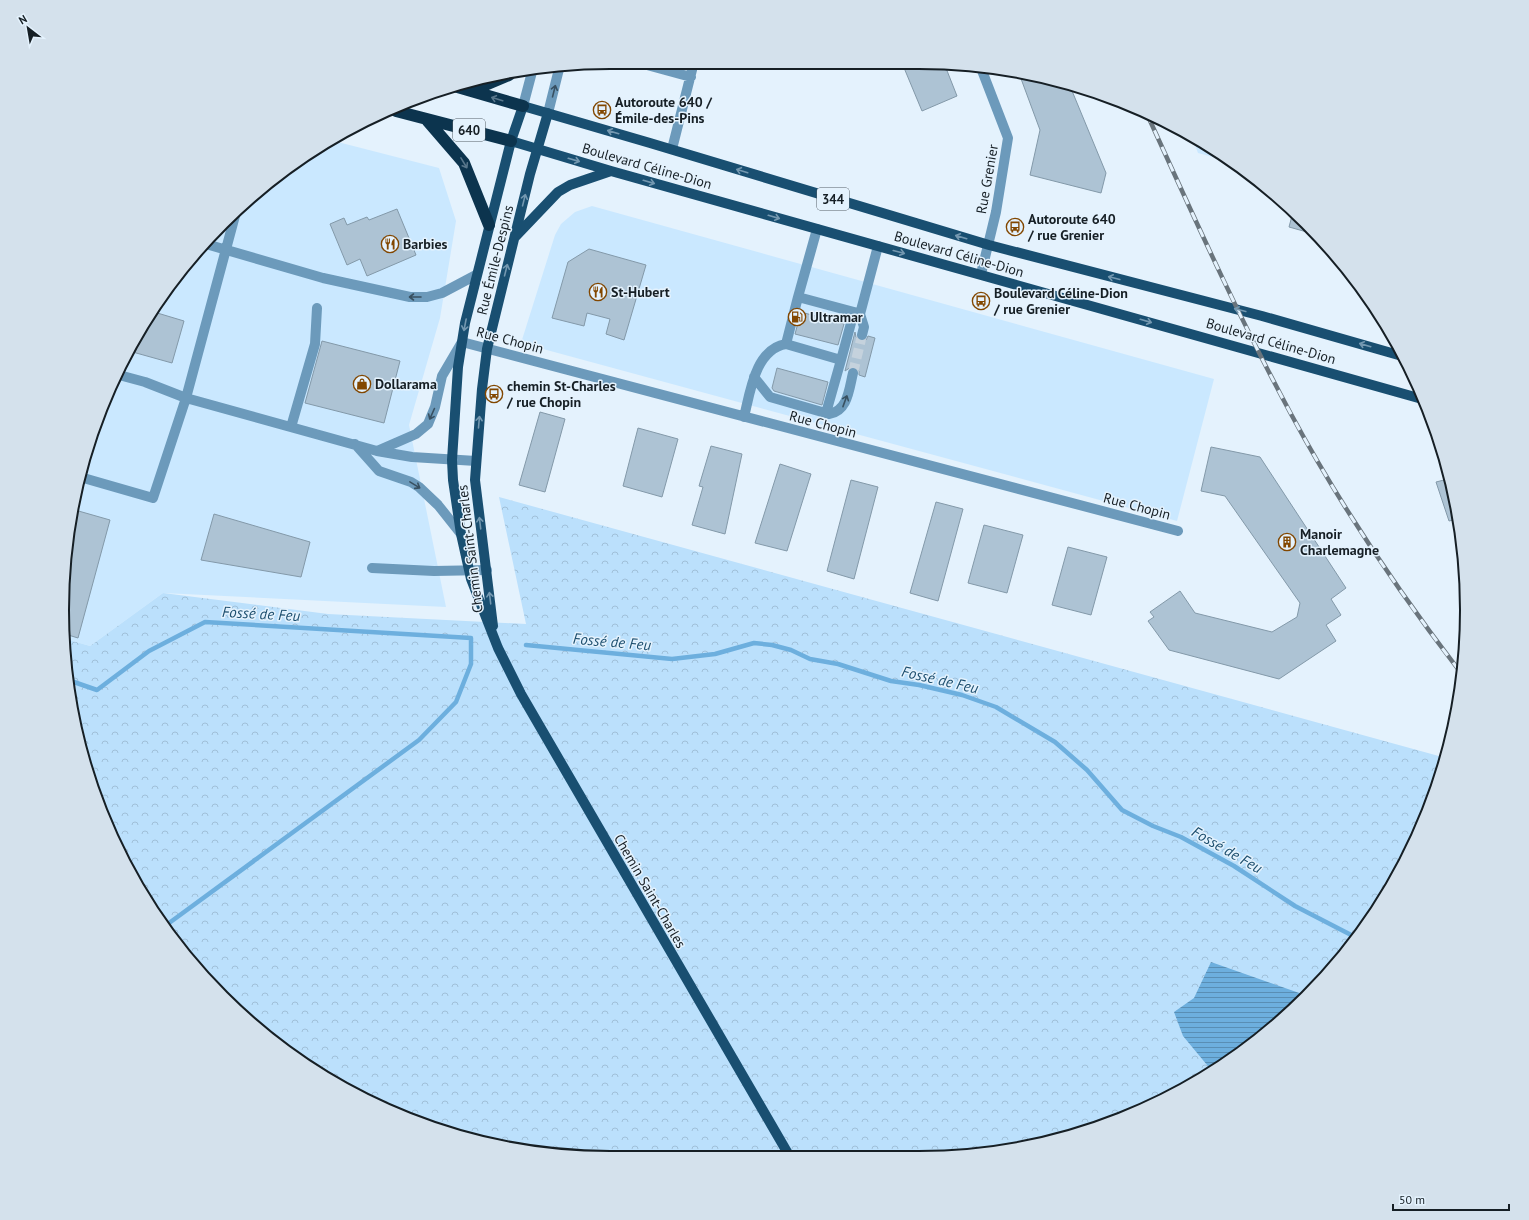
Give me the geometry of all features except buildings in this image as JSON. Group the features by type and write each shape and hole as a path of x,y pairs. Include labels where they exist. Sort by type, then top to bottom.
{"highway":[{"path":"470,91 493,82"},
{"path":"464,89 523,106"},
{"name":"640","path":"399,112 511,141"},
{"path":"426,119 464,163 489,225"}],"main road":[{"name":"Boulevard Céline-Dion","path":"523,106 672,149 989,245 1262,316 1395,354"},
{"name":"Rue Émile-Despins","path":"452,460 458,367 462,342 476,275 511,141 523,106"},
{"name":"Rue Émile-Despins","path":"476,461 487,349 537,149 548,113"},
{"name":"Boulevard Céline-Dion","path":"511,141 611,171 1416,397"},
{"path":"514,238 558,192 570,185 611,171"},
{"name":"Chemin Saint-Charles","path":"452,460 453,480 461,534 469,570 476,594 507,668 545,738 786,1151"},
{"name":"Chemin Saint-Charles","path":"476,461 476,490 493,635"}],"street":[{"path":"662,69 691,77"},
{"path":"672,149 693,69"},
{"name":"Rue Émile-Despins","path":"548,113 558,72"},
{"name":"Rue Grenier","path":"981,274 989,245 1008,138 983,73"},
{"name":"Rue Émile-Despins","path":"523,106 531,75"},
{"path":"85,478 153,498 186,398 234,221"},
{"path":"786,344 817,229"},
{"path":"210,245 323,278 400,296 419,298 442,293 476,275"},
{"path":"826,413 840,360 857,313 878,246"},
{"path":"798,297 857,313 864,327 862,334"},
{"path":"291,427 315,344 317,308"},
{"path":"377,451 416,434 428,424 435,407 442,376 462,342"},
{"name":"Rue Chopin","path":"462,342 744,418 1178,531"},
{"path":"744,418 758,365 777,347 786,344 840,360"},
{"path":"754,377 770,397 826,413 835,413 842,408 853,373"},
{"path":"123,376 145,382 186,398 377,451 412,457 476,461"},
{"path":"355,444 379,471 406,480 419,487 438,505 461,534"},
{"path":"372,568 423,571 486,570"}],"shaded area":[{"path":"338,142 439,168 456,221 440,318 409,425 446,607 163,593 90,646 70,640 70,575 79,504 87,470 110,403 141,339 160,309 203,253 227,227 253,203 281,181 309,160"},
{"path":"1194,144 1217,158 1198,153"},
{"path":"592,206 1214,379 1177,521 521,343 555,235 561,224 575,212"}],"green space":[{"path":"499,497 1440,756 1419,817 1388,880 1369,911 1326,967 1302,993 1276,1017 1220,1060 1190,1079 1126,1110 1059,1133 1025,1141 954,1150 610,1151 575,1150 504,1141 470,1133 403,1110 339,1079 309,1060 253,1017 227,993 203,967 160,911 141,880 110,817 87,750 79,716 70,640 90,646 163,593 328,614 526,624"}],"water":[{"path":"1211,962 1301,994 1276,1017 1209,1067 1183,1036 1174,1012 1194,998"}],"waterway":[{"path":"74,682 97,690 149,651 205,622 471,638 471,664 456,702 419,740 169,923"},
{"name":"Fossé de Feu","path":"526,645 672,659 715,654 754,643 772,645 791,650 810,659 838,664 891,681 919,685 962,695 996,707 1055,742 1087,770 1122,810 1153,826 1181,837 1234,866 1295,906 1351,935"}],"tunnel":[{"path":"853,373 862,335"}],"railway":[{"path":"1150,121 1234,303 1271,377 1310,448 1329,481 1392,579 1457,667"}],"place":[{"name":"Autoroute 640 / Émile-des-Pins","path":"602,110"},
{"name":"Autoroute 640 / rue Grenier","path":"1015,227"},
{"name":"Barbies","path":"390,244"},
{"name":"St-Hubert","path":"598,292"},
{"name":"Boulevard Céline-Dion / rue Grenier","path":"981,301"},
{"name":"Ultramar","path":"797,317"},
{"name":"Dollarama","path":"362,384"},
{"name":"chemin St-Charles / rue Chopin","path":"494,394"},
{"name":"Manoir Charlemagne","path":"1287,542"}]}
